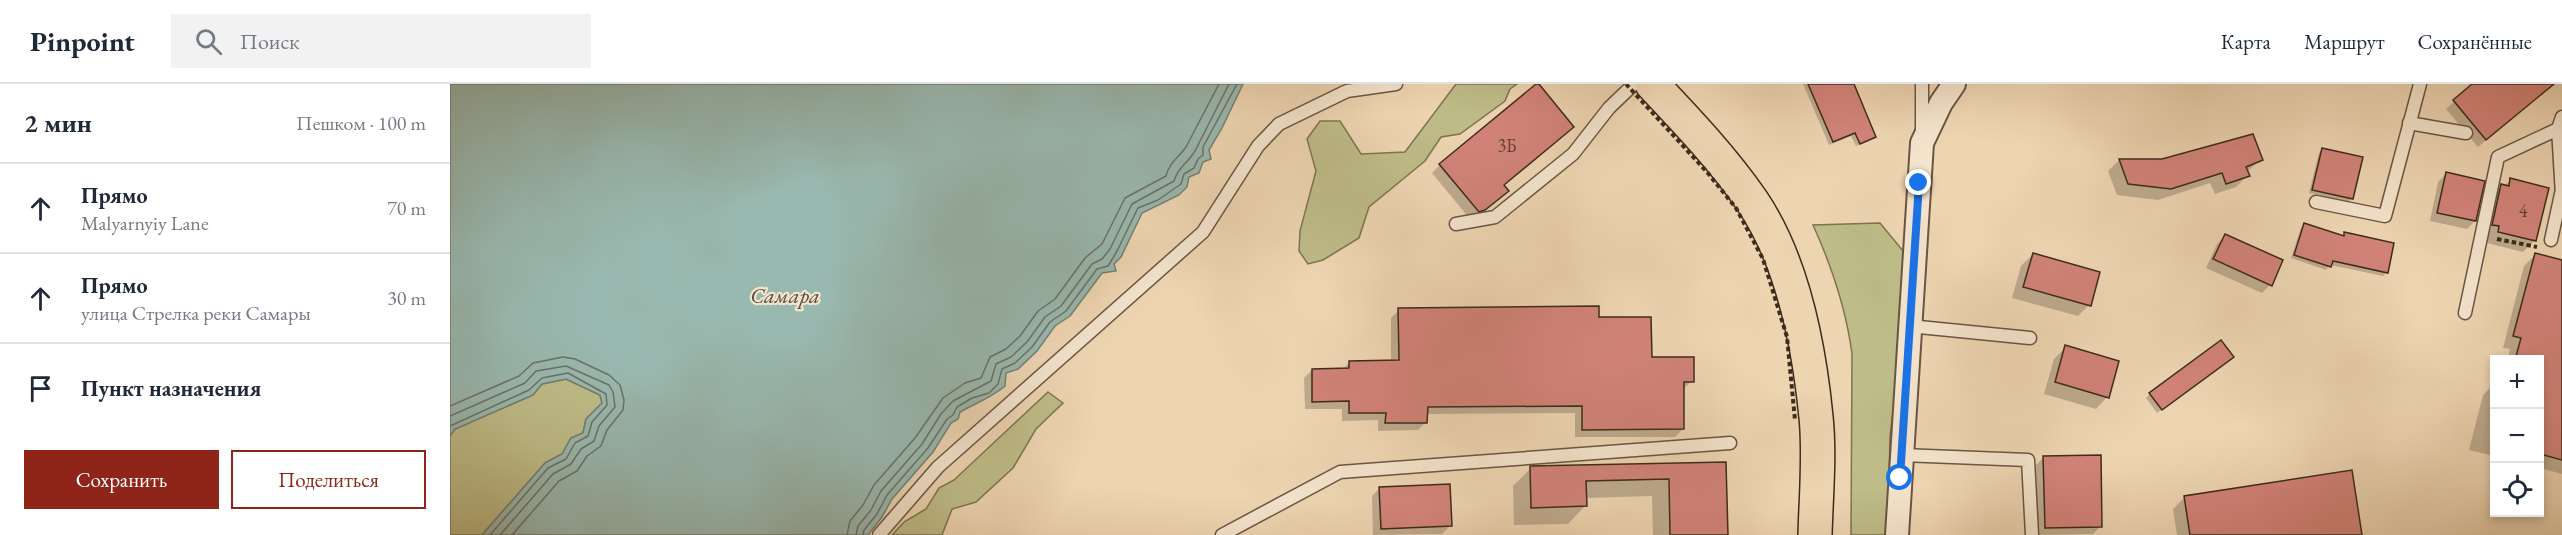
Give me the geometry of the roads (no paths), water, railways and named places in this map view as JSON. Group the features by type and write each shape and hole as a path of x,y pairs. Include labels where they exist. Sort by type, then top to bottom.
{"main road":[{"path":"1652,84 1718,157 1753,202 1779,251 1804,333 1806,419 1815,535"}],"street":[{"path":"1897,535 1922,143 1941,103 1954,84"}],"lane":[{"path":"879,535 939,467 1203,232 1258,146 1279,124 1347,91 1396,84"},
{"path":"1456,224 1496,217 1573,154 1609,108 1634,84"},
{"path":"1922,84 1922,143"},
{"path":"2316,202 2385,216 2420,84"},
{"path":"2409,123 2466,133"},
{"path":"2465,313 2498,157 2560,123 2562,194 2551,240"},
{"path":"1909,326 2030,338"},
{"path":"1222,535 1340,472 1730,443"},
{"path":"1902,455 2028,460 2032,535"}],"water":[{"name":"Самара","path":"450,84 1243,84 1209,150 1211,159 1203,162 1199,173 1189,177 1187,187 1179,195 1142,213 1121,257 1114,264 1116,271 1102,273 1070,316 1055,326 1037,351 1018,369 1006,373 1005,386 960,412 958,419 951,423 933,452 892,499 868,535 482,535 545,463 562,454 571,438 583,433 586,419 602,403 600,395 566,379 542,384 533,395 455,429 450,436"}]}
